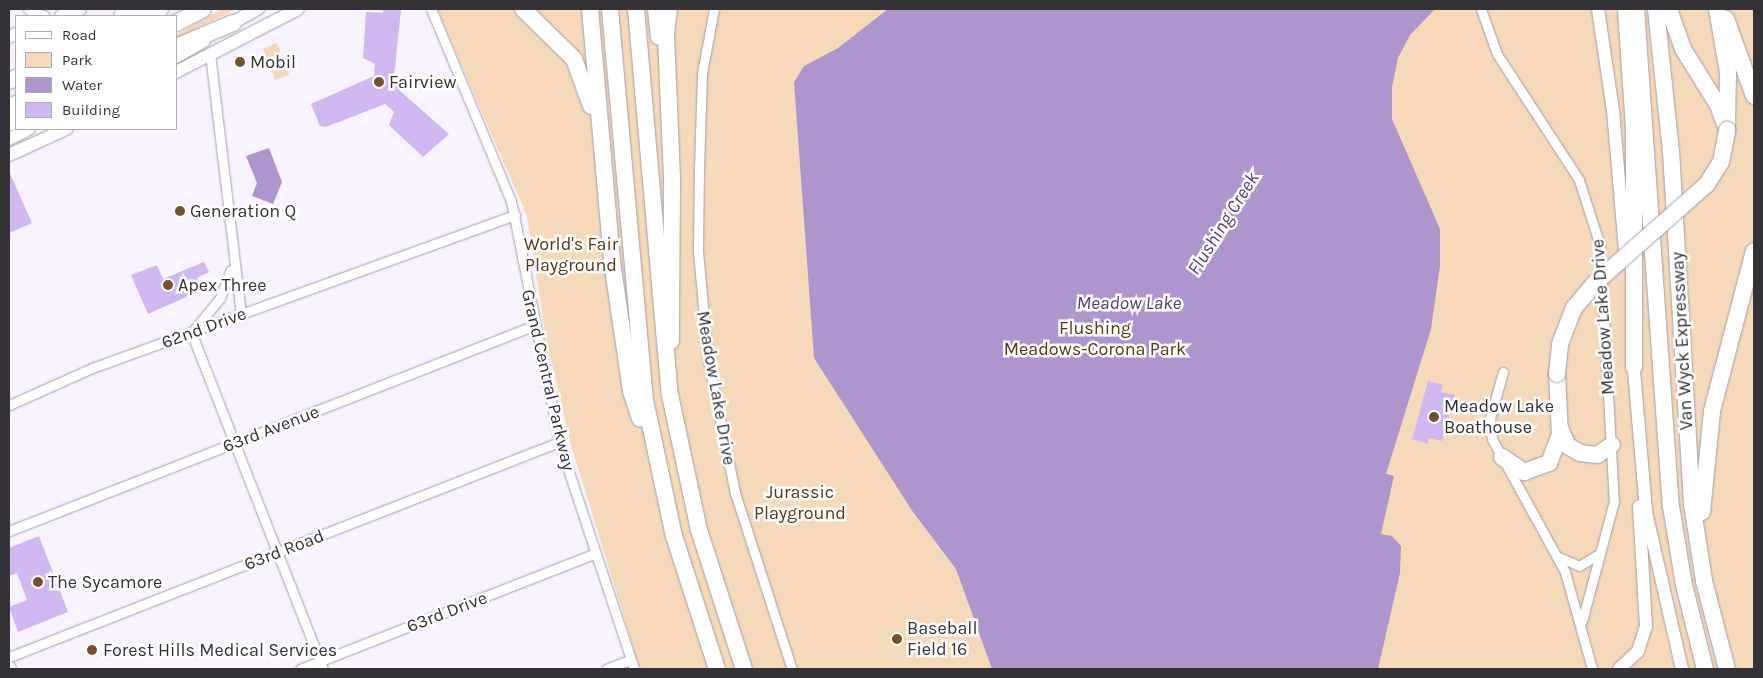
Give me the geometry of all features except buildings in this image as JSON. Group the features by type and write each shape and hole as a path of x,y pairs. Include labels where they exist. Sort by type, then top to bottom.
{"highway":[{"path":"148,15 160,9"},
{"path":"178,22 202,9"},
{"path":"523,9 558,40 586,85 604,186 631,391 717,669"},
{"path":"590,9 604,186"},
{"path":"610,9 636,330 666,502"},
{"path":"636,9 670,395 699,530 744,669"},
{"path":"656,9 666,81 673,208 670,395"},
{"path":"666,81 670,9"},
{"path":"1626,9 1633,122 1634,368"},
{"name":"Van Wyck Expressway","path":"1636,9 1646,100 1671,506 1684,585 1705,669"},
{"name":"Van Wyck Expressway","path":"1656,9 1669,124 1688,450 1700,555 1727,669"},
{"path":"1668,9 1684,49 1718,105 1727,130"},
{"path":"1502,457 1524,472 1544,467 1556,449 1560,428 1557,374 1560,344 1574,308 1594,284 1707,184 1721,162 1727,130 1729,79 1717,9"},
{"path":"1722,9 1754,96"},
{"path":"178,47 233,23"},
{"path":"1700,555 1709,429 1754,251"},
{"path":"1560,428 1568,446 1580,454 1597,455 1612,445"}],"street":[{"path":"28,9 43,15"},
{"path":"64,15 80,9"},
{"path":"178,56 258,9"},
{"path":"178,71 298,9"},
{"name":"Grand Central Parkway","path":"431,9 515,215 533,326 559,442 594,554 634,669"},
{"path":"511,9 558,40"},
{"name":"Meadow Lake Drive","path":"714,9 702,73 699,168 698,251 708,360 735,493 792,669"},
{"name":"Meadow Lake Drive","path":"1481,9 1497,54 1566,157 1596,225 1612,445 1613,512 1582,621"},
{"path":"1598,9 1618,159 1640,461 1646,627 1638,651 1619,669"},
{"path":"210,54 232,267 241,315"},
{"path":"9,139 27,130"},
{"path":"9,155 64,130"},
{"name":"62nd Drive","path":"9,405 191,332 515,215"},
{"path":"232,267 220,298 191,332 321,665"},
{"name":"63rd Avenue","path":"9,531 533,326"},
{"path":"1503,372 1490,423 1502,457 1556,552 1582,621 1592,669"},
{"name":"63rd Road","path":"9,657 559,442"},
{"path":"1640,461 1655,565 1682,669"},
{"path":"1556,552 1567,563 1579,566 1590,563 1602,549"},
{"name":"63rd Drive","path":"300,669 321,665 594,554"},
{"path":"606,669 630,660"}],"green space":[{"path":"221,9 236,9 178,38 178,34"},
{"name":"Flushing Meadows-Corona Park","path":"437,9 1754,9 1754,669 640,669 571,445 546,338 527,216"},
{"path":"277,43 289,75 275,80 263,48"}],"water":[{"name":"Meadow Lake","path":"888,9 1435,9 1410,35 1398,58 1392,87 1392,119 1440,229 1440,266 1431,329 1386,474 1394,476 1381,534 1392,536 1401,546 1400,573 1378,669 992,669 956,569 913,512 814,358 794,82 804,66 838,48"},
{"path":"269,148 282,182 273,204 252,196 257,183 246,156"}],"place":[{"name":"Mobil","path":"240,62"},
{"name":"Fairview","path":"379,82"},
{"name":"Generation Q","path":"180,211"},
{"name":"Apex Three","path":"168,285"},
{"name":"Meadow Lake Boathouse","path":"1434,417"},
{"name":"The Sycamore","path":"38,582"},
{"name":"Baseball Field 16","path":"897,639"},
{"name":"Forest Hills Medical Services","path":"92,650"}],"water label":[{"name":"Flushing Creek","path":"1224,224"}],"park label":[{"name":"World's Fair Playground","path":"571,255"},
{"name":"Jurassic Playground","path":"800,503"}]}
